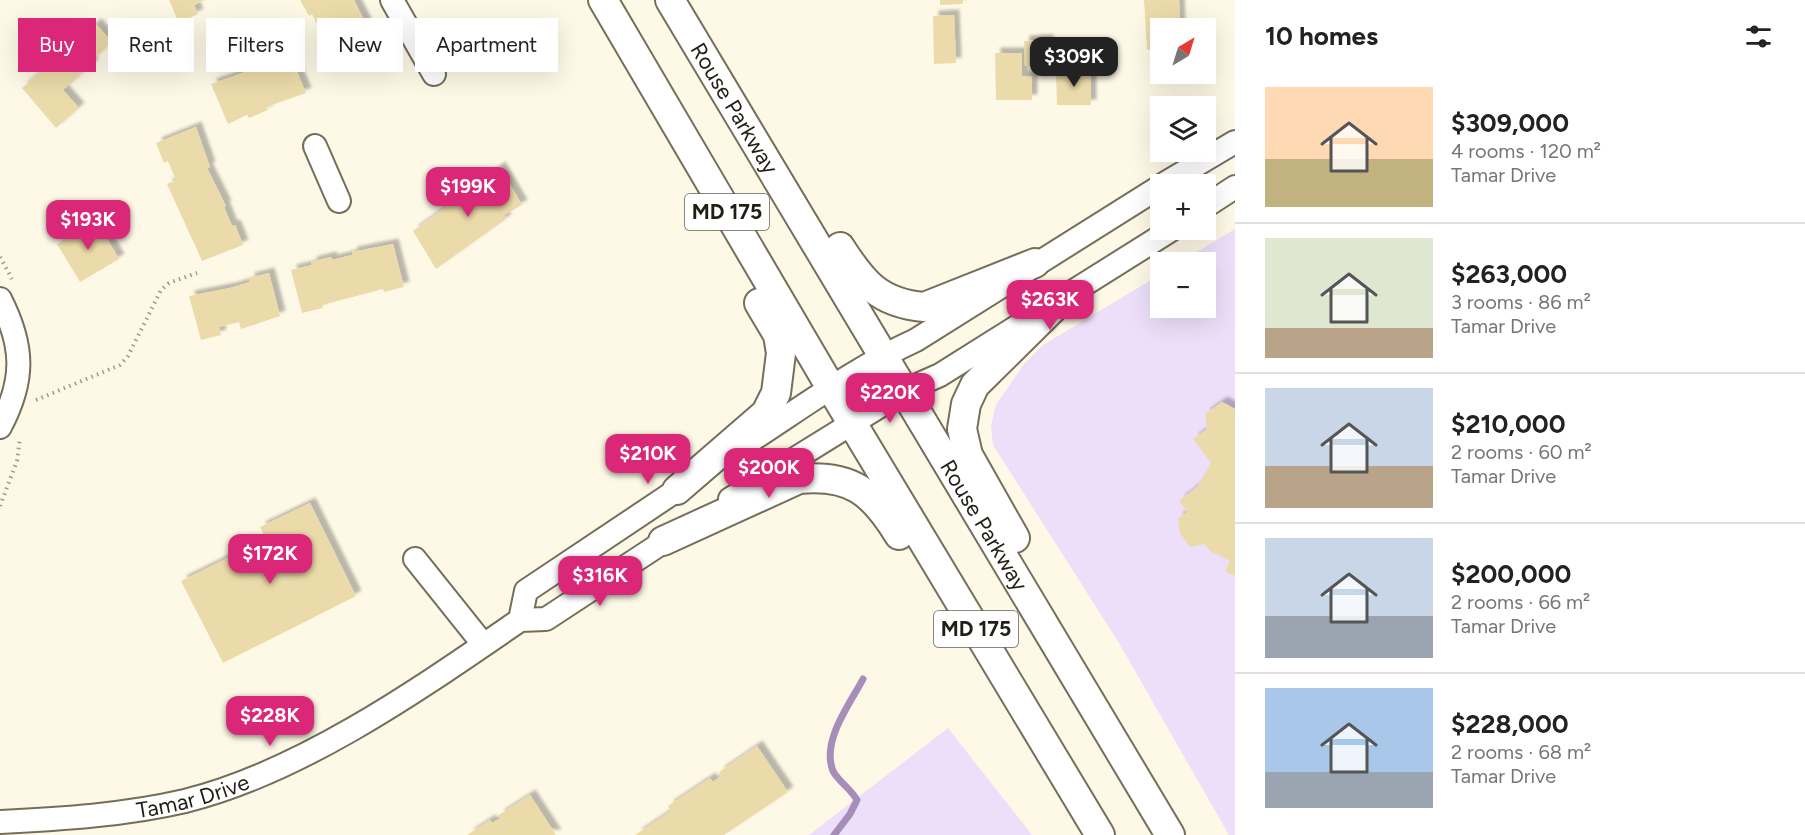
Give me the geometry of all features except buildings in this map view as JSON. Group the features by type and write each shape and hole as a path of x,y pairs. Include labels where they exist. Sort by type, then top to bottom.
{"main road":[{"path":"598,0 646,111 778,335 781,354 776,393 766,413 677,490"},
{"name":"MD 175","path":"603,0 831,388 1099,834"},
{"name":"Rouse Parkway","path":"670,0 906,390 1170,835"},
{"path":"685,25 780,148 858,276 870,288 905,305 924,307 1035,263"},
{"path":"1060,301 975,385 966,404 962,429 968,455 1063,621 1092,706"},
{"path":"663,541 799,479 819,477 836,479 854,485 871,495 886,513 983,673 1099,834"}],"street":[{"path":"392,0 434,74"},
{"path":"1181,174 1235,142"},
{"path":"315,146 339,201"},
{"path":"1216,199 1235,187"},
{"path":"520,620 526,591 831,388 884,356 916,340 1150,192"},
{"name":"Tamar Drive","path":"0,822 122,812 185,801 245,781 318,747 381,711 520,620 546,619 663,541 906,390 940,375 1155,240"},
{"path":"0,299 18,340 19,366 10,428"},
{"path":"416,559 483,644"}],"path":[{"path":"34,400 120,365 128,356 161,290 169,283 197,273"},
{"path":"0,506 17,461 10,428"}],"shaded area":[{"path":"1235,229 1235,835 1229,835 1119,643 993,445 991,425 996,405 1024,364 1043,345 1150,281 1150,318 1216,318 1216,252 1197,252"},
{"path":"948,728 1032,835 809,835"}],"waterway":[{"path":"834,835 850,814 857,800 833,771 830,759 831,747 839,723 863,679"}]}
